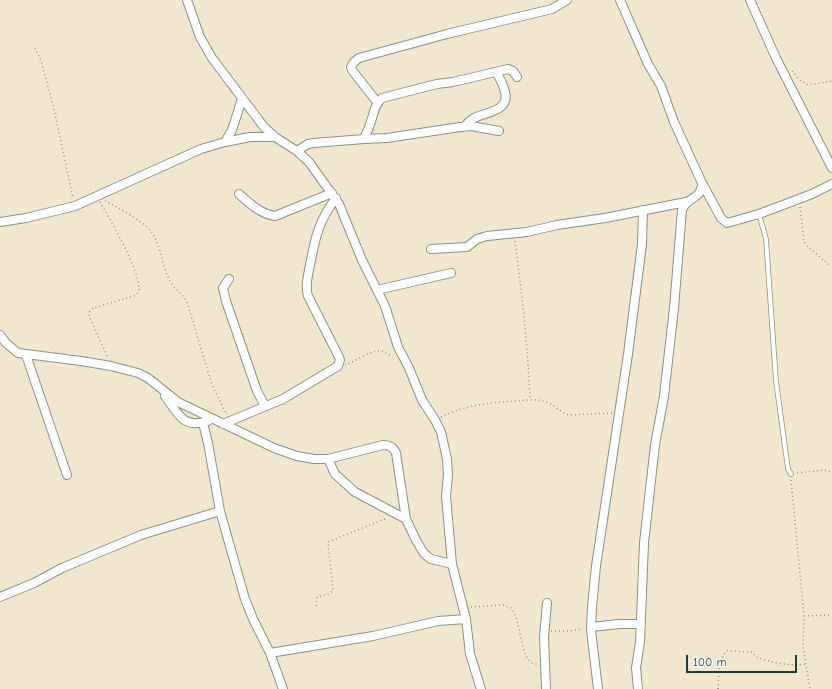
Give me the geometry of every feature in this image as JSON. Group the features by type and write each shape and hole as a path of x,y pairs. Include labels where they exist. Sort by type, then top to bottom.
{"street":[{"path":"187,0 200,37 206,49 242,99 264,127 275,137 297,151 309,162 339,204 362,260 387,311 396,342 410,368 422,400 436,420 443,436 448,459 446,496 452,564 466,619 470,654 481,689"},
{"path":"377,102 352,70 351,67 359,58 448,34 552,9 567,0"},
{"path":"620,0 648,64 661,86 674,122 702,183 721,218 727,223 759,214 812,194 832,184"},
{"path":"750,0 776,58 832,168"},
{"path":"364,139 370,127 377,102 382,98 496,72 510,70 517,77"},
{"path":"464,127 473,118 497,109 506,102 504,88 496,72"},
{"path":"226,142 232,130 242,99"},
{"path":"297,151 308,144 314,143 387,138 434,130 471,126 499,131"},
{"path":"0,222 26,218 75,206 201,149 250,137 275,137"},
{"path":"431,249 467,246 482,237 606,218 686,202 699,194 702,189 702,183"},
{"path":"239,194 255,208 269,215 275,216 334,196"},
{"path":"226,422 283,399 338,366 339,357 308,296 306,285 315,236 334,196"},
{"path":"638,689 636,668 640,642 644,543 655,445 668,367 682,210 686,202"},
{"path":"598,689 591,627 596,566 642,244 643,210"},
{"path":"377,290 451,273"},
{"path":"229,279 223,288 225,297 257,391 265,406"},
{"path":"0,335 3,345 18,353 111,366 138,373 148,378 161,390 178,402 214,419 226,422 274,448 297,456 314,459 328,459 383,445 392,447 396,454 406,519 423,552 427,556 431,559 452,564"},
{"path":"26,355 67,475"},
{"path":"161,390 180,416 188,423 198,424 214,419"},
{"path":"203,423 220,511 245,599 270,653 283,689"},
{"path":"328,459 335,474 355,492 406,519"},
{"path":"0,597 62,568 141,536 220,511"},
{"path":"546,689 544,630 547,603"},
{"path":"270,653 373,636 438,621 466,619"},
{"path":"591,627 619,624 641,624"}],"lane":[{"path":"759,214 766,239 776,381 788,469 791,474"}],"path":[{"path":"35,48 41,61 54,108 75,206"},
{"path":"788,68 801,81 808,85 832,81"},
{"path":"111,366 89,316 89,312 93,308 134,296 139,290 136,273 99,199 112,204 125,212 148,227 154,234 170,282 181,293 187,302 212,385 226,422"},
{"path":"799,199 804,242 831,266"},
{"path":"514,233 525,335 529,358 530,400"},
{"path":"338,366 346,365 366,355 379,351 388,355 404,357"},
{"path":"436,420 452,412 473,406 530,400 541,400 549,403 564,414 569,415 619,413"},
{"path":"810,689 803,646 804,616 791,474 824,470 832,472"},
{"path":"316,606 318,598 333,590 328,542 398,514"},
{"path":"463,607 503,606 511,608 516,614 525,655 534,664 545,663"},
{"path":"804,616 832,615"},
{"path":"544,630 569,631 591,627"},
{"path":"718,689 719,668 724,654 727,651 753,652 756,657 764,660 798,665 806,664"}]}
